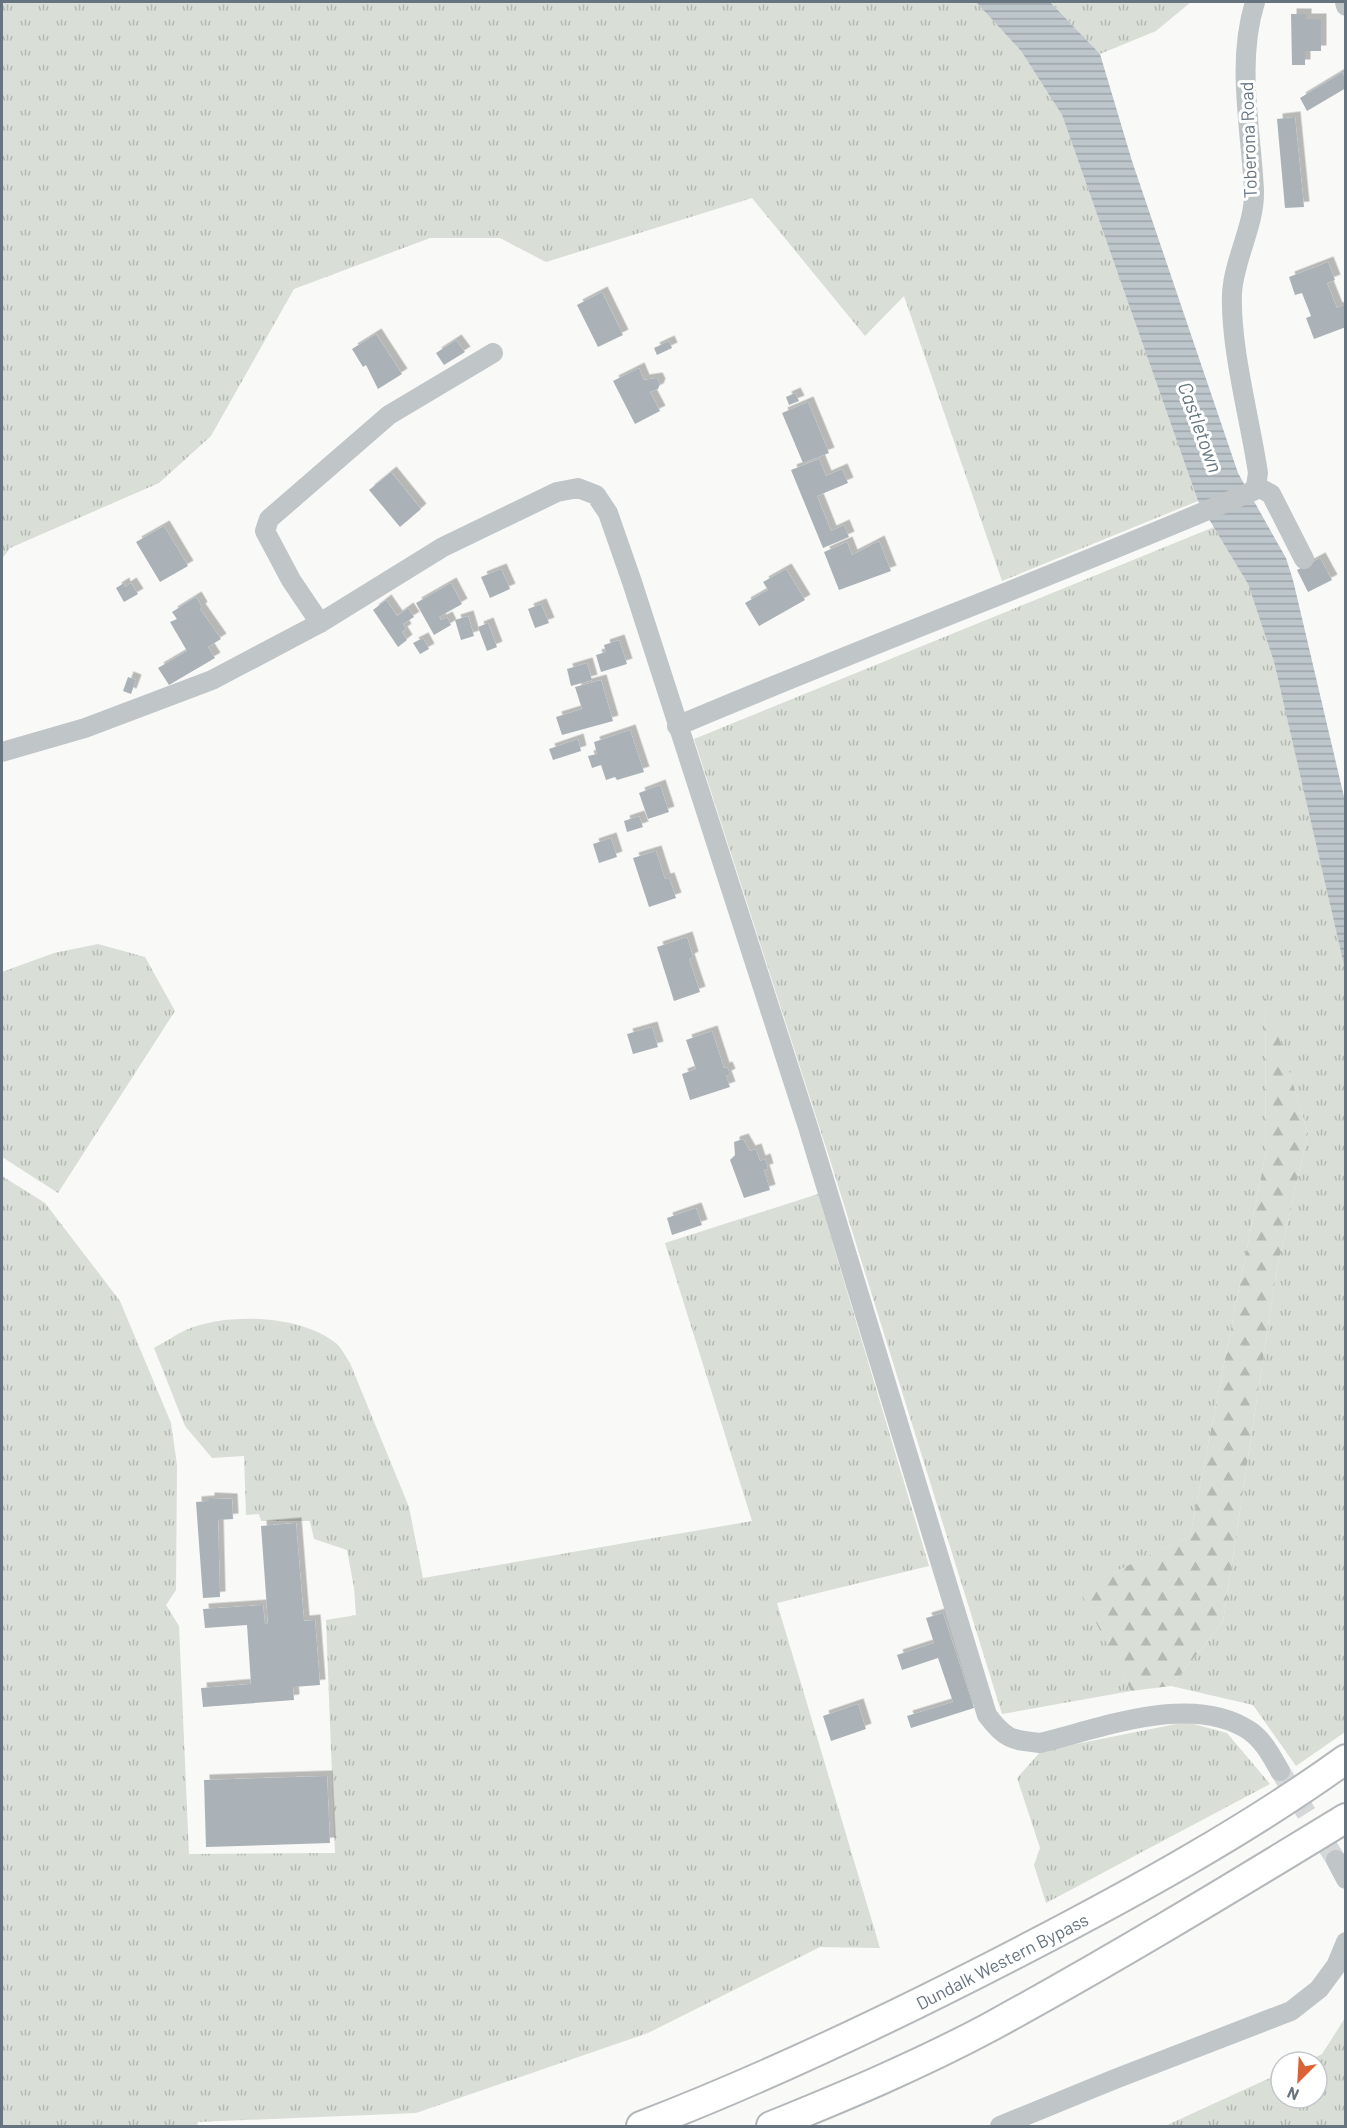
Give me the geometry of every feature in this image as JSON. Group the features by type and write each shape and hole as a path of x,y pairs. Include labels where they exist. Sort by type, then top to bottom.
{"highway":[{"name":"Dundalk Western Bypass","path":"641,2127 779,2070 989,1968 1169,1870 1316,1780 1346,1759"},
{"path":"771,2127 867,2087 988,2028 1197,1909 1346,1818"}],"street":[{"name":"Toberona Road","path":"1254,488 1258,473 1238,357 1232,292 1254,194 1245,63 1248,22 1255,2"},
{"path":"1345,2 1346,6"},
{"path":"320,623 291,580 265,531 269,519 389,415 493,353"},
{"path":"2,752 85,728 212,680 320,623 443,547 557,492 578,488 596,495 608,513 808,1127 987,1715 1002,1735 1016,1741 1040,1743 1184,1711 1223,1717 1251,1732 1266,1747 1280,1772"},
{"path":"677,726 837,659 1176,524 1254,488 1271,494 1304,559"},
{"path":"1336,1860 1346,1879"},
{"path":"1000,2127 1104,2083 1292,2011 1319,1989 1336,1966 1346,1942"}],"green space":[{"path":"2,2 976,2 1021,51 1062,115 1198,501 1002,581 904,296 865,336 752,198 546,262 500,238 430,238 294,289 211,436 159,483 10,548 2,559"},
{"path":"1050,2 1191,2 1156,31 1100,54"},
{"path":"1214,527 1248,584 1274,662 1346,969 1345,1732 1296,1766 1253,1705 1171,1686 1223,1622 1276,1274 1308,1133 1265,994 1266,1152 1190,1536 1080,1589 1131,1691 1002,1714 831,1163 694,739"},
{"path":"98,944 145,957 175,1011 58,1193 2,1157 2,972 54,953"},
{"path":"1265,992 1308,1133 1276,1274 1223,1622 1171,1686 1131,1691 1079,1589 1190,1536 1266,1152"},
{"path":"2,1176 45,1203 120,1301 171,1423 177,1465 176,1590 166,1605 179,1626 189,1854 335,1853 326,1620 356,1615 347,1550 314,1539 310,1521 261,1521 259,1514 246,1515 244,1456 212,1458 185,1426 154,1348 182,1332 203,1324 243,1319 264,1319 304,1327 322,1334 337,1344 350,1363 409,1507 423,1578 752,1521 665,1243 818,1194 929,1566 777,1603 880,1948 820,1947 648,2033 416,2113 198,2122 197,2126 2,2126"},
{"path":"1186,1722 1227,1733 1270,1784 1046,1903 1034,1865 1040,1848 1017,1778 1041,1751"},
{"path":"1345,2018 1345,2126 1165,2126 1269,2078 1269,2110 1329,2110 1329,2050 1325,2050"}],"water":[{"name":"Castletown","path":"976,2 1050,2 1100,54 1132,161 1238,473 1286,558 1293,580 1345,801 1345,969 1274,662 1248,584 1198,501 1062,115 1021,51"}],"building":[{"path":"1291,14 1306,14 1306,19 1321,19 1321,51 1305,51 1305,65 1292,65"},
{"path":"1343,72 1346,88 1307,111 1300,98"},
{"path":"1295,117 1304,207 1285,208 1277,119"},
{"path":"1328,262 1335,280 1327,283 1337,308 1344,305 1346,327 1314,339 1306,318 1311,316 1302,293 1295,295 1289,277"},
{"path":"602,292 623,335 598,347 577,305"},
{"path":"376,334 402,374 378,389 366,365 363,367 352,349"},
{"path":"456,340 465,352 444,365 436,353"},
{"path":"669,341 672,348 657,355 654,348"},
{"path":"639,368 644,380 657,378 660,384 658,389 650,392 660,411 635,424 613,381"},
{"path":"795,393 799,401 789,405 786,397"},
{"path":"808,402 829,453 803,463 782,413"},
{"path":"819,459 826,476 842,469 848,483 817,496 831,531 844,525 849,537 823,548 791,470"},
{"path":"391,472 421,509 400,527 369,490"},
{"path":"164,526 188,566 160,582 136,542"},
{"path":"879,541 891,571 839,590 824,552 847,542 852,555"},
{"path":"1320,558 1332,580 1308,592 1297,570"},
{"path":"501,569 510,589 490,598 481,577"},
{"path":"786,569 805,600 759,626 745,603 768,590 763,582"},
{"path":"124,583 125,587 131,583 138,594 124,602 116,588"},
{"path":"451,583 462,604 439,617 441,620 447,617 451,625 434,635 416,603"},
{"path":"196,597 202,607 200,609 221,639 208,647 215,658 169,685 158,668 187,651 170,622 177,619 172,612"},
{"path":"386,600 397,616 408,608 414,617 403,624 406,629 402,632 407,640 398,647 373,610"},
{"path":"541,604 549,623 535,628 528,609"},
{"path":"468,616 474,636 461,640 455,620"},
{"path":"488,623 497,647 487,651 478,627"},
{"path":"423,638 429,649 420,654 413,643"},
{"path":"619,640 627,664 601,672 596,655 606,652 604,645"},
{"path":"587,663 592,680 571,686 567,669"},
{"path":"128,677 136,680 131,694 123,691"},
{"path":"601,680 613,721 562,735 556,717 582,709 575,687"},
{"path":"630,730 644,772 617,780 615,777 606,780 601,765 592,768 588,756 597,754 594,742"},
{"path":"578,739 581,751 553,760 549,749"},
{"path":"660,785 669,812 648,819 639,793"},
{"path":"639,816 643,827 627,832 624,821"},
{"path":"611,838 617,857 599,863 593,844"},
{"path":"656,851 665,879 669,878 676,898 649,907 633,858"},
{"path":"687,937 693,957 689,959 700,992 674,1001 657,947"},
{"path":"652,1027 658,1047 633,1054 627,1034"},
{"path":"712,1031 724,1068 727,1067 730,1074 726,1076 730,1087 690,1100 682,1074 696,1069 686,1040"},
{"path":"743,1139 750,1151 756,1149 760,1161 765,1159 768,1169 764,1170 770,1190 744,1198 730,1160 735,1155 734,1142"},
{"path":"696,1208 702,1225 672,1235 667,1218"},
{"path":"209,1498 232,1499 233,1519 218,1520 220,1597 203,1598 196,1502 209,1501"},
{"path":"296,1523 304,1621 315,1620 320,1685 293,1687 294,1700 203,1707 201,1688 251,1684 247,1625 205,1628 203,1609 263,1605 265,1624 268,1623 261,1526"},
{"path":"943,1613 974,1708 911,1728 907,1716 953,1702 938,1658 902,1670 897,1655 934,1643 926,1618"},
{"path":"858,1704 866,1729 831,1741 823,1716"},
{"path":"327,1776 330,1843 206,1847 204,1780"}],"tunnel":[{"path":"1280,1771 1336,1860"}]}
